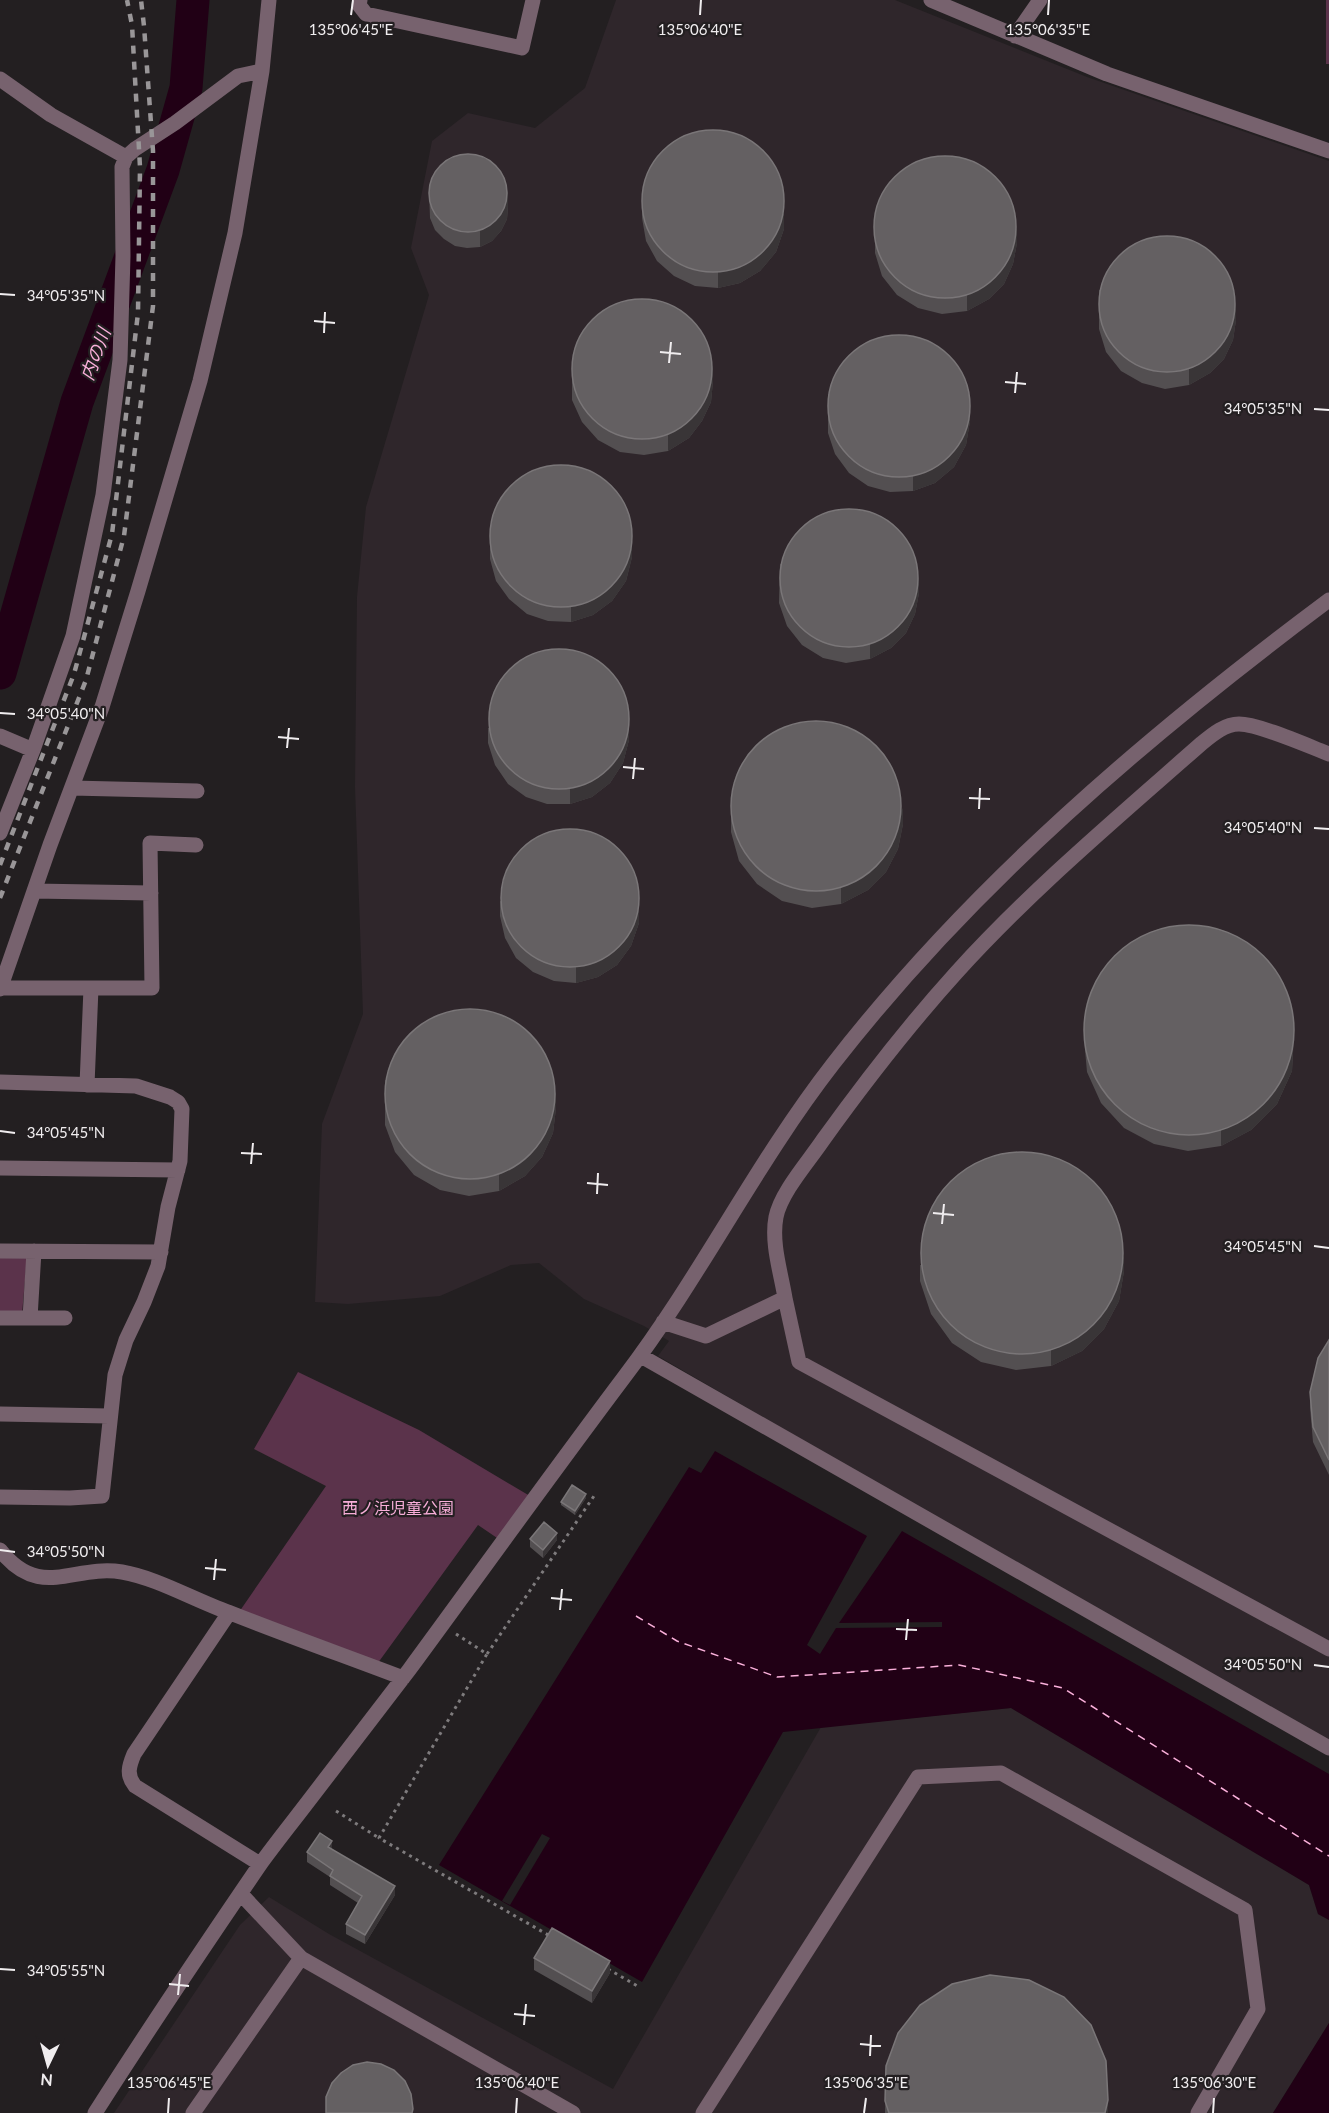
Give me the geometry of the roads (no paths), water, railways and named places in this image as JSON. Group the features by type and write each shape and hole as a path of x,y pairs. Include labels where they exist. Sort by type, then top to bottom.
{"street":[{"path":"196,845 150,843 152,988 0,989 102,707 200,381 236,233 262,71 269,0"},
{"path":"360,0 359,5 366,14 522,48 533,0"},
{"path":"931,0 1107,74 1329,151"},
{"path":"1016,36 1040,0"},
{"path":"0,833 33,750 73,636 103,495 120,360 123,256 122,167 135,148 175,123 238,76 262,71"},
{"path":"0,79 51,115 126,158"},
{"path":"95,2113 260,1864 403,1678 641,1356 754,1176 839,1056 921,959 1008,870 1179,716 1329,600"},
{"path":"1329,754 1255,727 1239,724 1225,727 1202,743 1011,916 956,973 880,1065 782,1200 776,1216 774,1234 799,1362 1329,1649"},
{"path":"0,736 33,750"},
{"path":"72,788 197,791"},
{"path":"34,891 151,892"},
{"path":"87,1085 91,988"},
{"path":"0,1082 136,1086 157,1092 178,1102 182,1109 177,1170 160,1252 153,1280 120,1357 109,1416 102,1496 0,1497"},
{"path":"0,1168 177,1170"},
{"path":"0,1251 160,1252"},
{"path":"30,1318 34,1251"},
{"path":"663,1322 706,1336 785,1298"},
{"path":"0,1318 64,1318"},
{"path":"641,1356 1329,1748"},
{"path":"0,1414 109,1416"},
{"path":"0,1550 15,1566 35,1576 47,1578 111,1570 141,1577 229,1613 403,1678"},
{"path":"229,1613 134,1754 129,1773 130,1780 135,1786 260,1864"},
{"path":"703,2113 918,1777 1001,1773 1245,1910 1258,2009 1198,2113"},
{"path":"241,1894 301,1958 573,2113"},
{"path":"193,2113 301,1958"}],"waterway":[{"name":"内の川","path":"0,673 77,402 163,170 186,88 193,0"}],"railway":[{"path":"0,865 74,674 112,534 138,313 140,167 132,25 127,0"},
{"path":"0,898 86,680 124,536 153,306 153,151 141,0"}],"park label":[{"name":"西ノ浜児童公園","path":"398,1507"}]}
